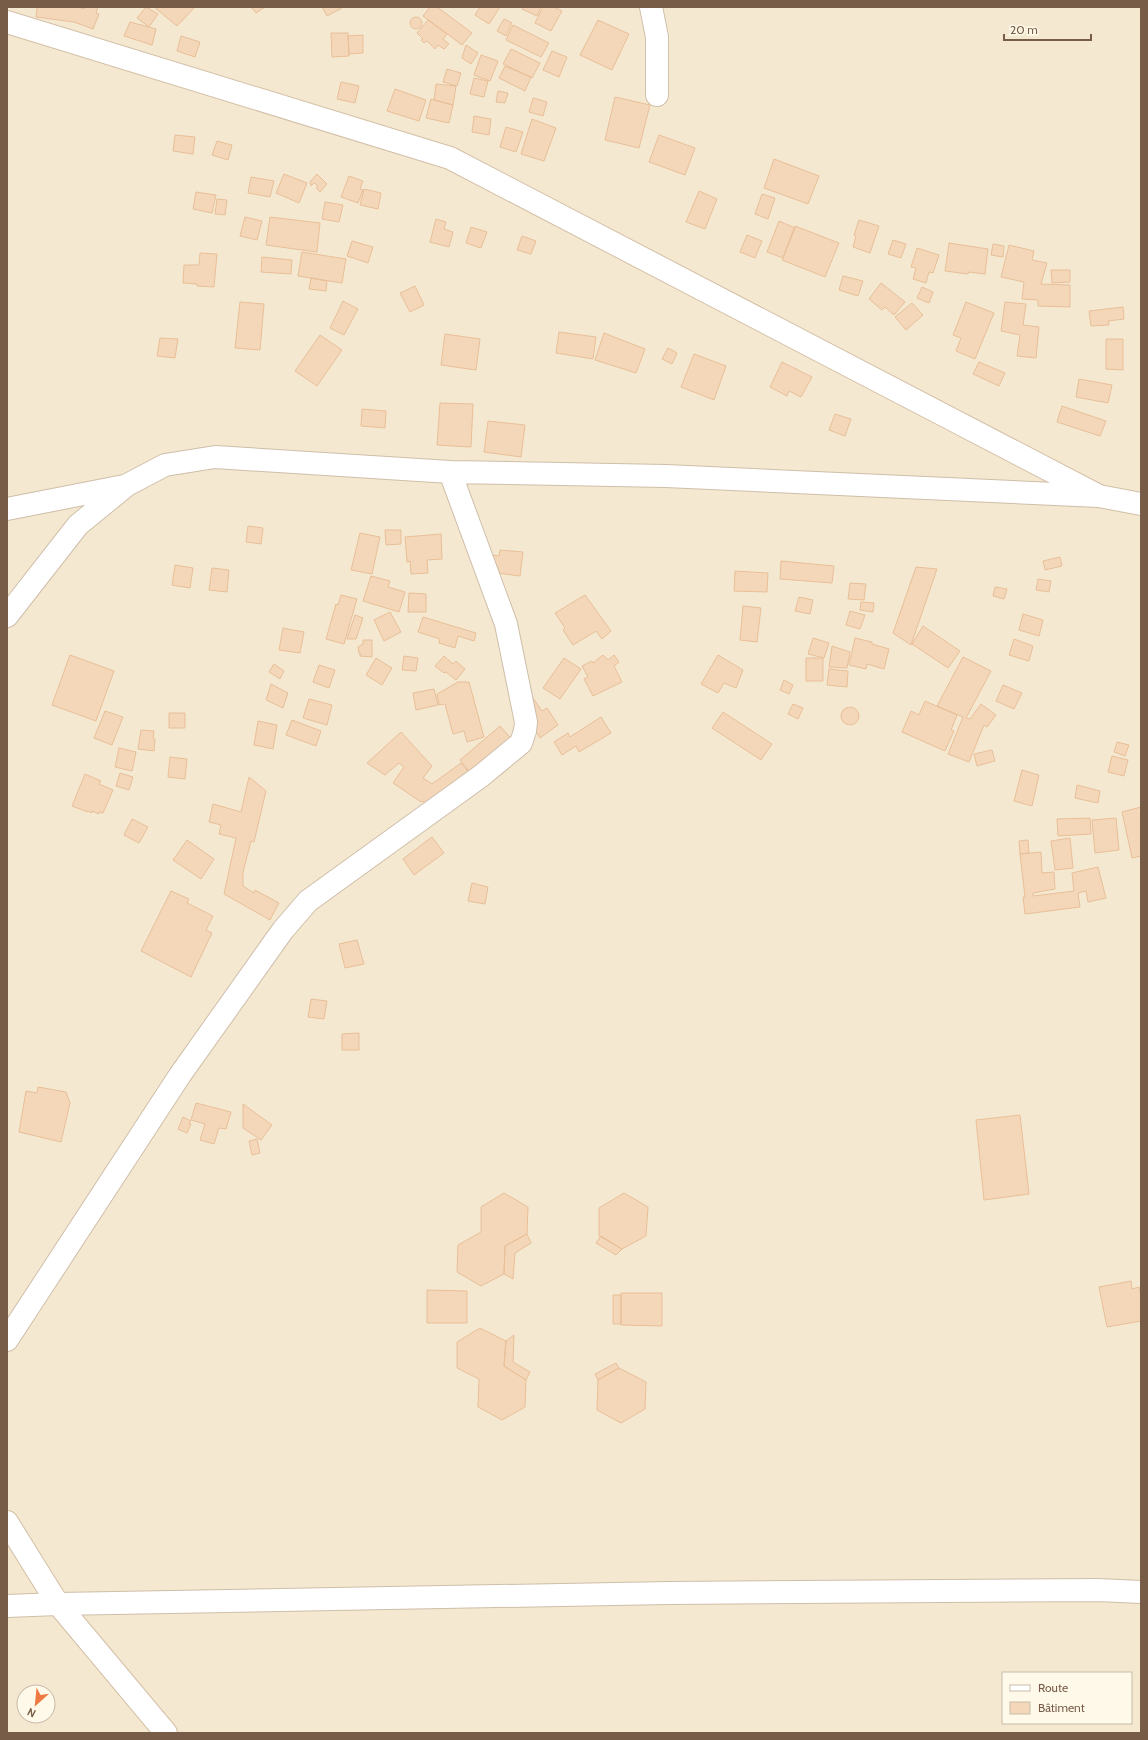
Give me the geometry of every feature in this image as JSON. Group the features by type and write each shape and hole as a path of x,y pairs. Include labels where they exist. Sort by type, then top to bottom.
{"street":[{"path":"651,7 657,37 657,95"},
{"path":"7,22 450,158 1099,496"},
{"path":"7,616 78,525 127,485 165,465 215,457 450,472 666,476 1099,496 1141,504"},
{"path":"7,1340 180,1075 283,930 308,901 481,776 521,743 526,722 506,624 450,472"},
{"path":"7,509 127,485"},
{"path":"7,1522 58,1604 166,1733"},
{"path":"7,1606 677,1593 1098,1590 1141,1592"}],"shaded area":[{"path":"7,7 1141,7 1141,1733 7,1733"}],"building":[{"path":"37,7 79,7 84,9 85,7 98,7 96,13 99,14 93,29 74,22 36,17"},
{"path":"146,7 158,14 149,27 137,18"},
{"path":"154,7 195,7 177,26"},
{"path":"251,7 265,7 256,13"},
{"path":"322,7 341,7 342,8 327,16"},
{"path":"430,7 437,7 472,33 462,45 423,16"},
{"path":"480,7 500,7 489,24 475,15"},
{"path":"523,7 541,7 537,16 522,9"},
{"path":"543,7 554,7 562,11 551,31 535,23"},
{"path":"414,17 418,17 422,23 418,29 414,29 410,25 410,21"},
{"path":"504,19 512,23 506,36 497,31"},
{"path":"428,20 447,34 443,39 449,44 444,49 438,45 435,49 427,41 424,43 421,40 423,39 417,33"},
{"path":"598,20 629,34 612,70 580,55"},
{"path":"130,22 156,29 152,45 124,36"},
{"path":"513,25 549,43 541,57 506,40"},
{"path":"331,33 348,33 349,56 332,57"},
{"path":"363,35 363,53 349,54 348,36"},
{"path":"181,36 200,42 195,57 177,51"},
{"path":"466,45 478,53 471,64 462,58"},
{"path":"511,49 540,63 532,78 503,64"},
{"path":"552,51 567,57 559,77 543,70"},
{"path":"481,55 498,61 490,81 474,75"},
{"path":"505,66 531,77 525,91 499,78"},
{"path":"447,69 461,73 457,86 443,82"},
{"path":"474,78 488,81 484,97 470,94"},
{"path":"341,82 359,86 355,103 337,99"},
{"path":"436,84 456,86 453,105 434,100"},
{"path":"395,89 426,100 419,121 387,111"},
{"path":"498,91 508,93 505,103 496,102"},
{"path":"615,97 650,105 639,148 605,140"},
{"path":"533,98 547,102 543,116 529,112"},
{"path":"431,99 453,105 449,123 426,118"},
{"path":"474,116 491,119 489,135 472,132"},
{"path":"532,119 556,128 544,161 521,154"},
{"path":"506,127 523,132 516,152 500,147"},
{"path":"175,135 195,137 193,154 173,151"},
{"path":"659,135 695,148 685,175 649,162"},
{"path":"217,141 232,145 228,160 212,155"},
{"path":"774,159 819,176 808,204 764,188"},
{"path":"284,174 307,183 299,203 276,193"},
{"path":"317,174 327,184 320,192 316,188 318,186 314,183 311,186 310,182"},
{"path":"349,176 363,181 360,189 363,190 358,203 341,197"},
{"path":"251,177 274,181 270,197 248,193"},
{"path":"364,189 381,193 378,209 360,205"},
{"path":"699,191 717,199 705,229 686,222"},
{"path":"196,192 216,195 212,213 193,209"},
{"path":"762,194 775,198 768,219 755,214"},
{"path":"217,199 227,200 225,215 215,214"},
{"path":"325,202 343,205 339,222 322,219"},
{"path":"245,217 262,221 257,240 240,236"},
{"path":"270,217 320,223 317,252 266,245"},
{"path":"436,219 446,222 444,229 453,232 449,247 430,242"},
{"path":"859,220 879,226 870,253 853,247 856,236 854,235"},
{"path":"779,221 795,228 783,258 767,252"},
{"path":"795,226 839,243 825,277 782,260"},
{"path":"471,227 487,232 481,248 466,243"},
{"path":"747,235 762,241 755,258 740,252"},
{"path":"522,236 536,241 531,254 517,250"},
{"path":"893,240 906,244 901,258 888,254"},
{"path":"352,241 373,247 368,263 347,256"},
{"path":"949,243 988,249 985,274 969,272 968,274 945,271"},
{"path":"993,244 1004,246 1003,257 991,255"},
{"path":"1009,245 1034,251 1032,260 1047,263 1041,284 1070,285 1070,307 1038,306 1038,300 1022,299 1024,282 1001,277"},
{"path":"917,248 939,255 933,273 929,272 926,283 913,279 916,268 911,267"},
{"path":"302,252 346,259 342,283 298,276"},
{"path":"200,253 217,254 214,287 183,283 184,265 199,265"},
{"path":"262,257 292,260 291,274 261,272"},
{"path":"1051,270 1070,270 1070,282 1052,283"},
{"path":"843,276 863,281 858,296 839,290"},
{"path":"311,278 327,281 326,291 309,289"},
{"path":"881,283 905,302 894,315 885,307 882,310 869,299"},
{"path":"415,286 424,305 410,312 400,293"},
{"path":"922,287 933,292 929,303 917,298"},
{"path":"343,301 358,309 344,335 330,328"},
{"path":"240,302 264,304 260,350 235,348"},
{"path":"966,302 994,313 975,359 956,351 961,338 953,335"},
{"path":"1005,302 1026,304 1023,325 1039,327 1036,358 1017,356 1020,335 1001,331"},
{"path":"912,303 923,315 906,330 895,317"},
{"path":"1123,307 1124,319 1108,321 1109,325 1091,326 1089,311"},
{"path":"559,332 596,337 593,359 556,353"},
{"path":"604,333 645,349 636,373 595,360"},
{"path":"445,334 480,339 476,370 441,365"},
{"path":"320,335 342,350 317,386 295,371"},
{"path":"160,338 178,339 175,358 157,356"},
{"path":"1106,339 1123,339 1123,370 1106,369"},
{"path":"668,348 677,353 672,364 662,359"},
{"path":"694,354 726,366 714,400 681,387"},
{"path":"782,362 812,377 801,397 789,391 787,396 770,387"},
{"path":"979,362 1005,373 999,386 973,374"},
{"path":"1079,379 1112,385 1108,403 1076,397"},
{"path":"440,403 473,404 471,447 437,445"},
{"path":"1062,406 1106,421 1100,436 1057,422"},
{"path":"362,409 386,411 385,428 361,426"},
{"path":"835,414 851,419 845,436 829,430"},
{"path":"488,421 525,425 521,457 484,452"},
{"path":"248,526 263,528 261,544 246,542"},
{"path":"385,530 401,530 401,544 386,545"},
{"path":"360,533 380,537 372,574 351,570"},
{"path":"441,534 442,559 427,560 428,573 411,574 410,561 407,562 405,537"},
{"path":"500,550 523,552 520,576 497,573 498,567 492,566 493,555 499,556"},
{"path":"1060,557 1062,566 1045,570 1043,561"},
{"path":"781,561 834,566 832,583 780,579"},
{"path":"175,565 193,568 190,588 172,585"},
{"path":"916,567 937,569 911,645 893,633"},
{"path":"212,568 229,570 227,592 209,590"},
{"path":"735,571 768,573 767,592 734,591"},
{"path":"371,576 390,581 388,587 405,592 399,612 363,601"},
{"path":"1038,579 1051,581 1049,592 1036,590"},
{"path":"850,583 866,584 864,600 848,599"},
{"path":"995,587 1007,589 1004,599 993,596"},
{"path":"409,593 426,594 426,612 408,612"},
{"path":"341,595 357,599 344,644 326,639 336,604 338,605"},
{"path":"585,595 611,631 602,639 596,631 573,645 563,630 565,628 555,613"},
{"path":"799,597 813,600 810,614 795,611"},
{"path":"861,602 874,603 873,612 860,610"},
{"path":"743,606 761,608 757,642 740,640"},
{"path":"850,611 865,615 860,629 846,625"},
{"path":"390,612 401,632 384,641 374,620"},
{"path":"1023,614 1043,620 1039,636 1019,630"},
{"path":"355,615 363,618 356,639 347,639"},
{"path":"423,617 476,633 474,641 458,636 455,648 439,643 440,639 418,632"},
{"path":"923,626 960,651 948,668 912,644"},
{"path":"283,628 304,632 300,653 279,650"},
{"path":"813,638 829,643 824,658 808,654"},
{"path":"855,638 872,642 872,644 889,649 884,669 867,664 866,669 849,665"},
{"path":"1014,639 1033,646 1029,661 1009,655"},
{"path":"363,640 372,640 372,657 360,656 358,647 363,644"},
{"path":"832,646 850,652 847,668 829,667"},
{"path":"70,655 114,671 96,721 52,705"},
{"path":"603,655 608,660 614,655 619,662 614,666 622,682 593,696 584,679 588,677 582,666 592,661 593,663"},
{"path":"718,655 743,670 736,688 724,683 718,693 701,684"},
{"path":"404,656 418,658 416,671 402,670"},
{"path":"444,656 453,664 456,661 465,669 456,680 435,666"},
{"path":"963,657 991,671 966,718 970,719 981,704 996,715 987,727 984,725 969,762 948,754 963,717 937,706"},
{"path":"376,658 392,668 382,685 366,675"},
{"path":"564,658 581,669 560,699 543,688"},
{"path":"806,658 823,658 823,681 806,681"},
{"path":"274,664 284,671 280,679 269,672"},
{"path":"319,665 335,670 329,688 313,682"},
{"path":"829,669 848,671 847,687 827,685"},
{"path":"784,680 793,685 789,694 780,690"},
{"path":"458,682 469,682 484,737 467,742 464,731 453,734 445,704 439,705 437,694"},
{"path":"271,684 288,693 283,708 266,700"},
{"path":"1003,685 1022,693 1014,709 996,701"},
{"path":"434,689 438,705 416,710 413,693"},
{"path":"533,698 542,711 547,708 558,725 540,738 524,711 523,705"},
{"path":"309,699 332,705 327,725 303,718"},
{"path":"925,701 957,715 951,730 954,731 945,751 902,732 911,711 919,715"},
{"path":"793,704 803,708 798,719 788,714"},
{"path":"850,707 856,710 859,716 856,722 850,725 844,722 841,716 844,710"},
{"path":"105,711 123,717 112,745 94,738"},
{"path":"723,712 772,744 761,760 712,728"},
{"path":"169,713 185,713 185,728 169,728"},
{"path":"601,717 611,733 579,752 576,746 562,755 554,742 568,733 570,737"},
{"path":"292,720 321,731 316,746 286,735"},
{"path":"258,721 277,725 273,749 254,745"},
{"path":"500,726 516,744 475,779 460,760"},
{"path":"141,730 154,731 154,751 138,749"},
{"path":"401,732 432,766 423,778 432,784 461,763 472,776 431,810 423,801 421,802 393,783 404,767 399,763 385,775 367,763"},
{"path":"1117,742 1129,745 1125,756 1114,752"},
{"path":"119,748 136,752 132,771 115,767"},
{"path":"992,750 995,761 977,766 974,754"},
{"path":"1112,756 1128,760 1124,776 1108,772"},
{"path":"170,757 187,759 185,779 168,777"},
{"path":"1022,770 1039,775 1032,806 1014,801"},
{"path":"120,773 133,777 129,790 116,786"},
{"path":"85,774 101,781 99,784 113,790 103,813 99,812 99,814 92,811 92,813 72,806"},
{"path":"249,777 266,791 254,842 251,841 243,872 243,886 254,893 255,890 279,903 270,920 224,894 236,838 219,834 221,825 209,822 213,804 241,812"},
{"path":"1077,785 1100,791 1098,803 1075,798"},
{"path":"1141,807 1141,856 1132,858 1122,812"},
{"path":"1090,818 1091,834 1058,836 1057,819"},
{"path":"1116,818 1119,850 1095,853 1092,820"},
{"path":"132,819 148,827 139,843 124,835"},
{"path":"432,837 444,853 414,875 403,859"},
{"path":"1070,838 1073,868 1055,870 1051,841"},
{"path":"187,840 214,859 201,879 173,860"},
{"path":"1028,840 1029,853 1020,854 1019,841"},
{"path":"1041,852 1042,873 1054,872 1055,889 1033,893 1033,896 1074,891 1072,873 1098,867 1106,898 1088,902 1086,891 1078,893 1080,907 1025,914 1023,897 1025,897 1020,854"},
{"path":"472,883 488,887 485,904 468,901"},
{"path":"171,891 189,899 187,903 213,916 206,930 212,933 191,977 141,951"},
{"path":"357,940 364,964 345,968 339,944"},
{"path":"311,999 327,1001 324,1019 308,1017"},
{"path":"359,1033 359,1050 342,1050 342,1034"},
{"path":"38,1087 66,1092 70,1103 61,1142 19,1132 26,1091 37,1093"},
{"path":"196,1103 231,1112 226,1129 219,1128 214,1144 200,1140 205,1124 191,1120"},
{"path":"243,1104 272,1125 261,1140 243,1128"},
{"path":"1020,1115 1029,1194 984,1200 976,1120"},
{"path":"183,1117 191,1121 189,1123 191,1124 187,1133 178,1129"},
{"path":"257,1139 260,1153 252,1155 249,1141"},
{"path":"504,1193 528,1207 527,1234 505,1246 504,1274 481,1286 457,1272 458,1245 481,1232 481,1207"},
{"path":"624,1193 648,1207 646,1236 622,1249 599,1236 599,1208"},
{"path":"527,1234 531,1243 515,1253 513,1279 504,1274 505,1246"},
{"path":"601,1236 622,1249 616,1255 596,1243"},
{"path":"1131,1281 1132,1289 1139,1287 1141,1297 1141,1321 1107,1327 1099,1287"},
{"path":"427,1290 467,1291 467,1323 427,1323"},
{"path":"621,1293 662,1293 662,1326 621,1325"},
{"path":"613,1295 621,1295 621,1324 613,1324"},
{"path":"480,1328 506,1341 504,1366 526,1380 525,1407 502,1420 478,1407 479,1379 457,1368 457,1342"},
{"path":"514,1335 513,1362 530,1372 526,1380 504,1366 506,1341"},
{"path":"616,1363 619,1368 598,1380 595,1374"},
{"path":"619,1368 646,1382 645,1409 621,1423 597,1410 598,1380"}]}
